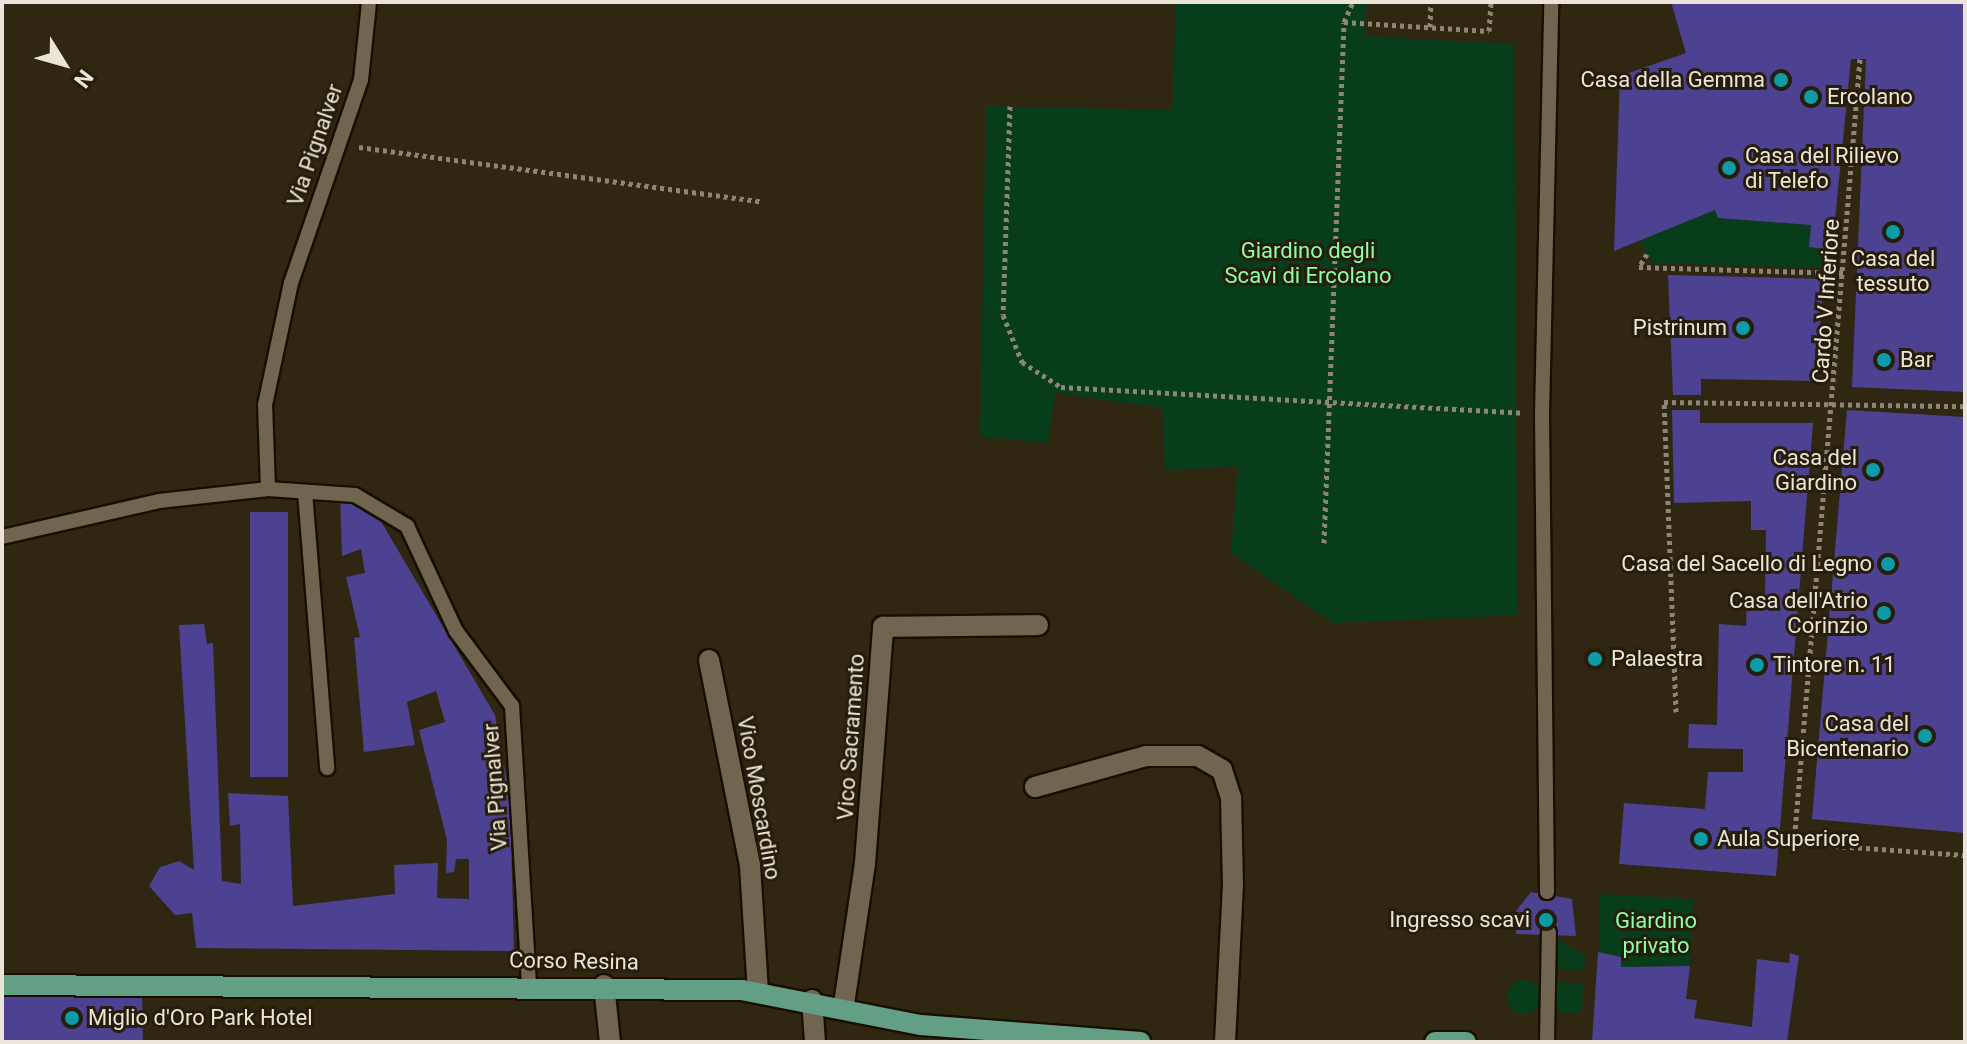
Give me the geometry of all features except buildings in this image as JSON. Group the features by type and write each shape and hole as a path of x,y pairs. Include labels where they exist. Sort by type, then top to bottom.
{"main road":[{"name":"Corso Resina","path":"2,985 604,985 758,993 844,1004 921,1033 1140,1042"},
{"path":"1435,1042 1466,1042"}],"street":[{"name":"Vico Sacramento","path":"844,1004 865,863 883,627 1038,625"},
{"name":"Vico Moscardino","path":"709,660 750,865 758,993"},
{"path":"1035,787 1146,756 1198,756 1222,770 1231,797 1233,884 1225,1042"},
{"path":"604,985 610,1042"},
{"path":"812,1000 815,1042"}],"lane":[{"name":"Via Pignalver","path":"268,489 265,405 291,283 361,80 369,2"},
{"path":"1547,892 1542,414 1551,2"},
{"name":"Via Pignalver","path":"2,537 159,501 268,489 355,495 407,526 456,631 512,706 529,983"},
{"path":"305,492 327,768"},
{"path":"1547,1042 1549,932"}],"path":[{"path":"1324,543 1344,22 1353,2"},
{"path":"1430,27 1431,2"},
{"path":"1344,22 1489,31 1491,2"},
{"name":"Cardo V Inferiore","path":"1860,59 1835,400 1794,843 1965,855"},
{"path":"1010,106 1003,315 1022,362 1061,387 1329,406 1542,414"},
{"path":"338,145 761,201"},
{"path":"1647,254 1639,267 1844,273"},
{"path":"1676,712 1664,402 1835,400 1965,406"}],"green space":[{"name":"Giardino degli Scavi di Ercolano","path":"1176,2 1367,2 1364,36 1514,44 1517,615 1333,623 1231,553 1238,466 1165,471 1162,408 1055,393 1048,443 980,436 986,106 1172,110"},
{"path":"1715,210 1719,218 1811,225 1810,247 1832,250 1830,268 1653,263 1639,240"},
{"name":"Giardino privato","path":"1600,894 1693,899 1690,966 1621,967 1621,957 1599,952"},
{"path":"1556,938 1585,956 1584,970 1556,970"},
{"path":"1524,980 1536,985 1541,997 1536,1009 1524,1014 1512,1009 1507,997 1512,985"},
{"path":"1553,982 1583,983 1582,1013 1552,1012"}],"place":[{"name":"Casa della Gemma","path":"1781,80"},
{"name":"Ercolano","path":"1811,97"},
{"name":"Casa del Rilievo di Telefo","path":"1729,168"},
{"name":"Casa del tessuto","path":"1893,232"},
{"name":"Pistrinum","path":"1743,328"},
{"name":"Bar","path":"1884,360"},
{"name":"Casa del Giardino","path":"1873,470"},
{"name":"Casa del Sacello di Legno","path":"1888,564"},
{"name":"Casa dell'Atrio Corinzio","path":"1884,613"},
{"name":"Palaestra","path":"1595,659"},
{"name":"Tintore n. 11","path":"1757,665"},
{"name":"Casa del Bicentenario","path":"1925,736"},
{"name":"Aula Superiore","path":"1701,839"},
{"name":"Ingresso scavi","path":"1546,920"},
{"name":"Miglio d'Oro Park Hotel","path":"72,1018"}]}
